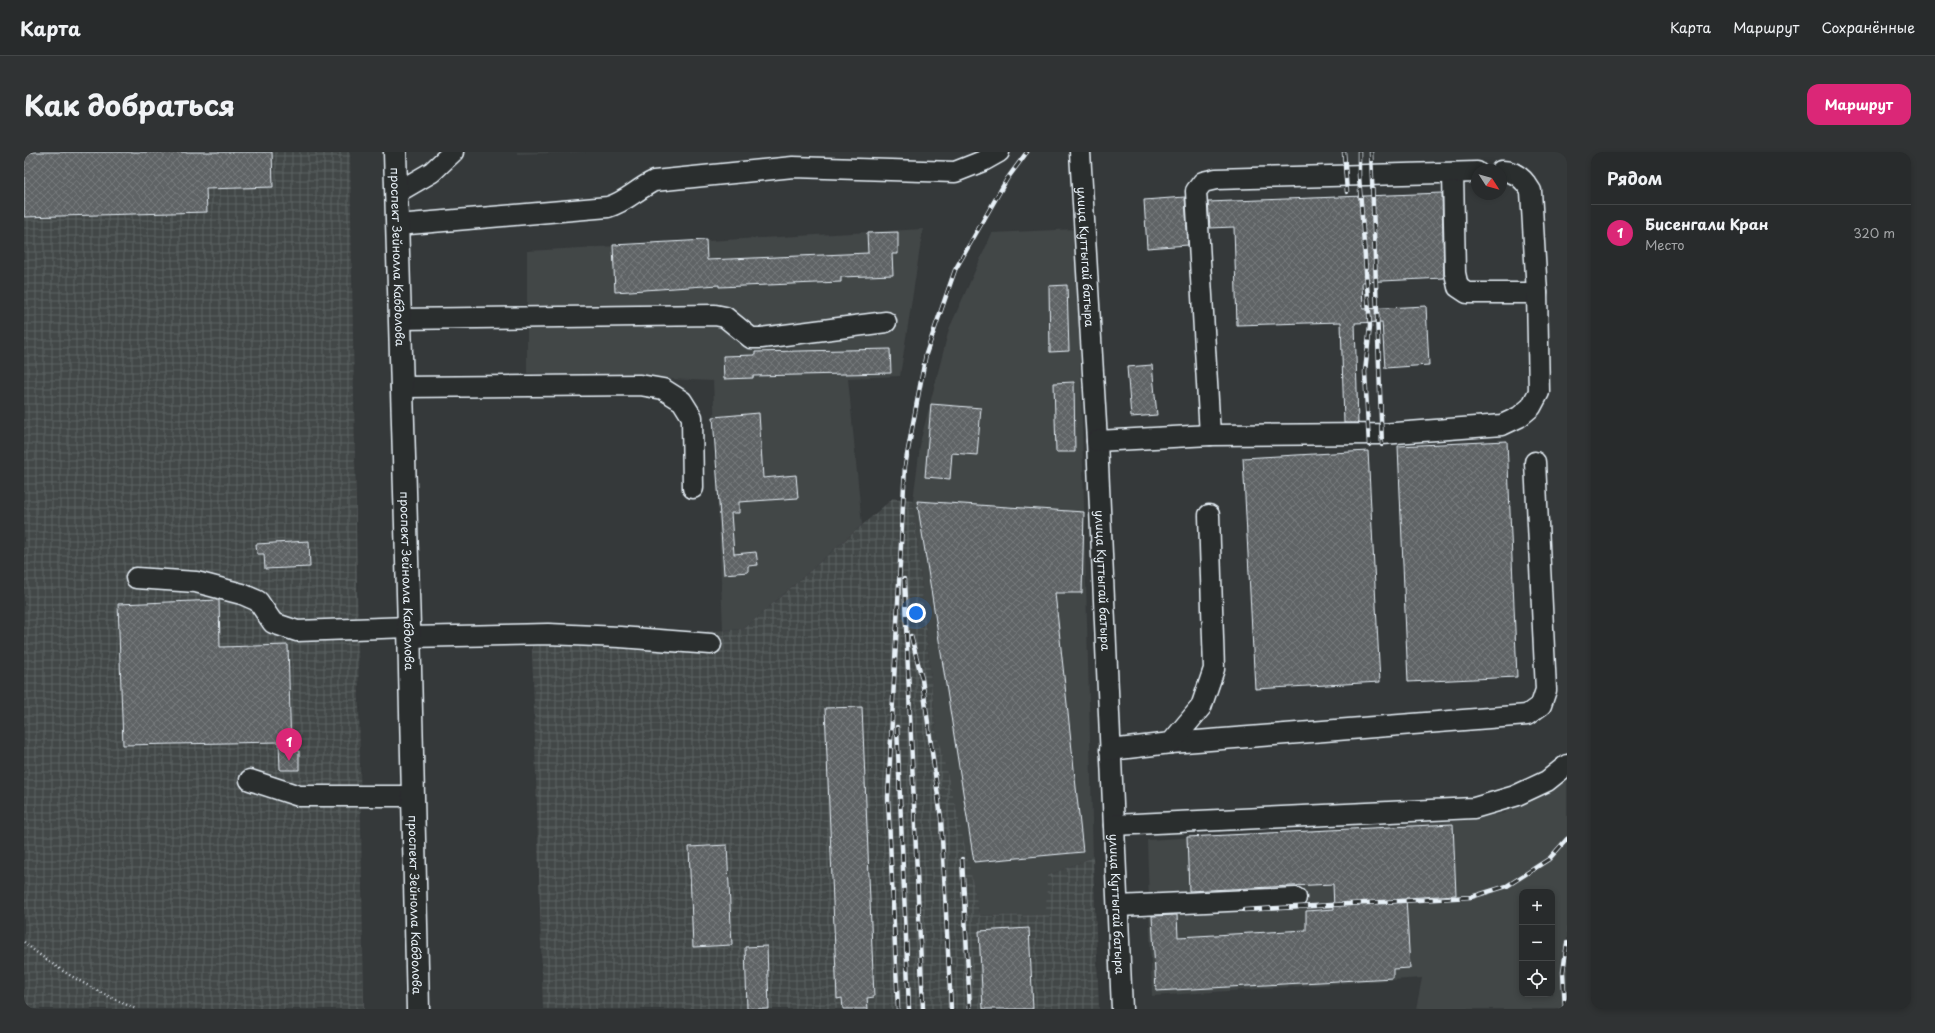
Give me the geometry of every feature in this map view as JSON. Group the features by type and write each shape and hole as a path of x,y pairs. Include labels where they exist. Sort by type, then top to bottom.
{"main road":[{"name":"проспект Зейнолла Кабдолова","path":"395,152 418,1009"}],"street":[{"path":"396,193 432,172 453,152"},
{"path":"397,224 608,207 620,204 640,188 654,181 785,167 955,172 983,161 999,152"},
{"name":"улица Куттыгай батыра","path":"1080,152 1097,441 1122,1009"},
{"path":"1210,435 1196,191 1203,182 1216,179 1471,172"},
{"path":"1097,441 1210,435 1382,434 1502,424 1519,417 1531,407 1539,392 1536,293 1531,191 1526,182 1516,174 1507,172"},
{"path":"1453,173 1455,273 1458,287 1467,293 1536,293"},
{"path":"400,319 716,315 725,317 752,338 886,322"},
{"path":"401,387 640,385 662,389 682,402 692,416 693,488"},
{"path":"1110,750 1171,743 1527,715 1540,705 1546,690 1535,462"},
{"path":"1171,743 1201,707 1214,669 1208,515"},
{"path":"136,578 196,582 242,594 258,601 273,623 297,631 548,634 620,637 711,644"},
{"path":"1114,825 1474,808 1522,793 1547,780 1567,765"},
{"path":"250,780 299,796 413,796"},
{"path":"1118,906 1296,898"}],"path":[{"path":"24,942 37,954 104,995 136,1009"}],"shaded area":[{"path":"24,152 350,152 364,1009 24,1009"},
{"path":"517,152 586,152 517,154"},
{"path":"923,229 900,376 848,378 862,525 744,629 723,630 713,381 527,373 527,251"},
{"path":"1077,229 1093,857 1047,876 1047,915 980,916 936,730 913,500 921,439 949,329 992,233"},
{"path":"893,498 913,500 936,730 960,824 980,916 1046,915 1047,876 1093,857 1099,1009 543,1009 532,643 744,629"},
{"path":"1567,780 1567,1009 1416,1009 1422,978 1152,996 1147,840 1456,821 1505,813 1514,804"}],"building":[{"path":"24,152 272,152 273,187 206,189 207,212 24,217"},
{"path":"1442,193 1444,278 1362,282 1363,309 1426,306 1429,365 1385,368 1382,322 1355,323 1358,423 1344,423 1341,322 1237,325 1234,227 1210,228 1208,202"},
{"path":"1185,197 1188,245 1147,248 1144,200"},
{"path":"898,232 898,254 892,254 893,275 841,277 841,282 719,287 719,285 615,292 613,245 706,240 707,260 868,253 867,233"},
{"path":"1067,285 1069,351 1050,352 1049,286"},
{"path":"890,349 891,373 753,376 753,378 724,379 723,356 755,355 755,352"},
{"path":"1152,365 1157,415 1131,417 1127,367"},
{"path":"1074,382 1075,452 1056,452 1054,383"},
{"path":"931,404 981,408 977,455 952,453 950,479 925,477"},
{"path":"759,413 763,478 796,475 798,498 739,502 739,513 731,513 734,554 756,552 758,565 748,566 748,572 724,574 713,417"},
{"path":"1507,441 1517,677 1408,682 1398,446"},
{"path":"1368,451 1380,682 1255,689 1243,458"},
{"path":"917,501 1084,512 1082,593 1055,593 1083,852 974,862"},
{"path":"309,541 310,567 265,569 264,554 257,554 256,544"},
{"path":"219,600 220,647 288,645 291,751 299,751 299,770 280,770 279,742 123,745 118,604"},
{"path":"862,707 874,997 867,998 868,1009 843,1009 842,998 837,999 825,708"},
{"path":"1453,824 1456,895 1406,898 1410,968 1393,969 1393,978 1156,991 1152,916 1177,915 1178,937 1306,930 1306,911 1334,909 1333,884 1189,891 1187,837"},
{"path":"727,845 732,945 693,947 689,847"},
{"path":"1029,928 1033,1009 983,1009 979,931"},
{"path":"767,946 769,1009 747,1009 745,947"}],"railway":[{"path":"898,1009 888,798 905,466 926,354 955,270 1007,179 1027,152"},
{"path":"1344,152 1347,192"},
{"path":"1359,152 1359,176 1370,326 1365,372 1369,445"},
{"path":"1371,152 1382,445"},
{"path":"904,579 923,1009"},
{"path":"911,636 922,679 941,818 951,1009"},
{"path":"897,727 909,1009"},
{"path":"1244,910 1471,897 1507,886 1549,859 1567,839"},
{"path":"962,859 970,1009"},
{"path":"1565,1009 1563,972 1567,943"}],"place":[{"name":"Бисенгали Кран","path":"289,761"}]}
